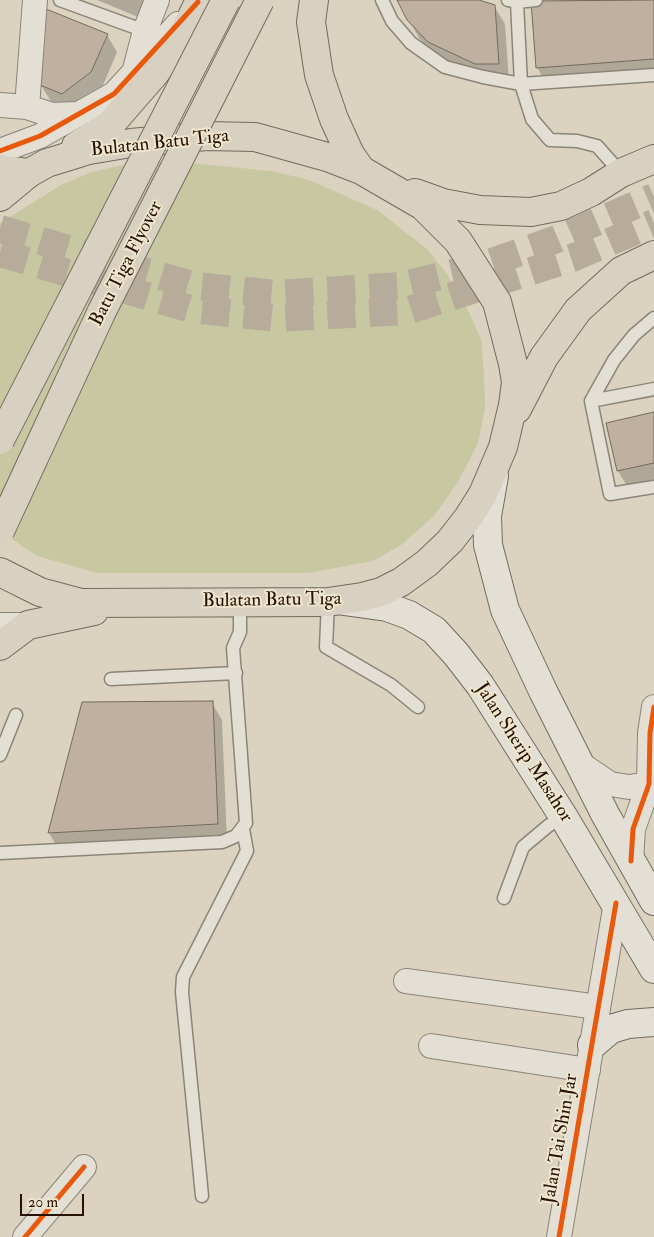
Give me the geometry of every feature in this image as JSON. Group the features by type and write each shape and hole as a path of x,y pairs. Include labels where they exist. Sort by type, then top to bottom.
{"main road":[{"name":"Batu Tiga Flyover","path":"0,440 226,0"},
{"name":"Batu Tiga Flyover","path":"0,531 102,311 260,0"},
{"path":"314,0 311,22 319,76 334,119 350,154 370,174 443,203 480,210 531,212 561,206 591,192 621,173 654,159"},
{"path":"0,169 38,168 110,125 156,72 185,31 199,1"},
{"name":"Bulatan Batu Tiga","path":"0,197 38,168 89,150 110,146 206,136 231,136 255,137 296,147 370,174 423,206 442,223 470,258 497,302 514,364 516,382 509,426 495,470 468,518 450,541 427,563 401,582 381,592 334,601 132,605 82,603 40,592 0,572"},
{"path":"509,426 544,357 578,310 622,271 654,255"},
{"name":"Jalan Sherip Masahor","path":"495,470 487,516 488,545 505,610 579,763 654,901"},
{"name":"Jalan Sherip Masahor","path":"334,601 387,607 409,615 434,630 480,685 563,816 654,969"},
{"path":"0,646 28,625 62,616 132,605"},
{"path":"590,1058 611,1029 628,1024 654,1022"}],"street":[{"path":"27,106 35,0"},
{"path":"134,71 145,31 157,0"},
{"path":"0,151 40,136 114,94 127,82 134,71 199,1"},
{"path":"0,105 27,106 52,115 77,114"},
{"path":"0,625 28,625"},
{"path":"631,861 633,829 651,785 650,733 654,707"},
{"path":"579,763 610,784 629,787 651,785"},
{"name":"Jalan Tai Shin Jar","path":"559,1237 616,903"},
{"path":"406,981 598,1007"},
{"path":"431,1046 590,1058"},
{"path":"28,1236 84,1166"}],"lane":[{"path":"60,0 145,31"},
{"path":"382,0 392,20 411,43 445,67 483,77 522,84 654,75"},
{"path":"536,0 512,1 522,84 532,119 550,140 577,141 597,146 621,173"},
{"path":"654,318 634,335 614,360 591,401 610,494 654,487"},
{"path":"591,401 654,389"},
{"path":"334,601 326,647 390,685 418,707"},
{"path":"0,854 222,842 236,836 243,829 246,823 233,648 240,632 240,602"},
{"path":"112,679 236,673"},
{"path":"0,755 16,716"},
{"path":"504,898 524,847 548,826 563,816"},
{"path":"202,1196 182,992 183,977 247,851 243,829"}],"green space":[{"path":"170,161 271,171 309,180 377,210 427,249 447,274 466,306 481,339 485,408 478,443 458,482 434,516 401,545 373,561 308,573 97,573 37,556 0,531 0,223 61,185 92,172 123,165"}],"building":[{"path":"397,0 479,0 495,5 499,64 475,64 428,42 407,20"},
{"path":"654,0 654,59 536,68 531,1"},
{"path":"46,9 108,34 91,72 62,94 40,85"},
{"path":"654,412 654,463 617,471 606,423"},
{"path":"213,701 218,824 48,833 82,702"}],"tunnel":[{"path":"0,229 195,286 276,294 400,286 478,267 557,239 654,197"},
{"path":"0,253 191,309 277,318 406,311 572,258 654,223"}],"cycle path":[{"path":"0,151 40,136 114,94 198,2"},
{"path":"631,861 633,829 649,784 650,733 654,707"},
{"path":"559,1237 616,903"},
{"path":"25,1237 84,1167"}]}
